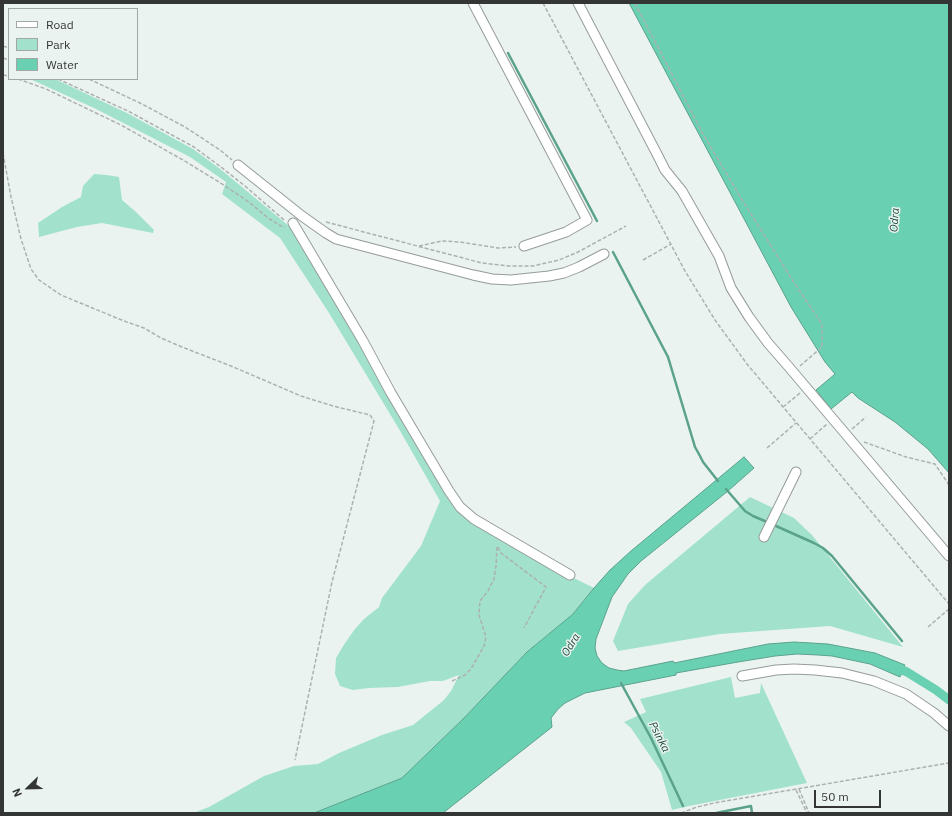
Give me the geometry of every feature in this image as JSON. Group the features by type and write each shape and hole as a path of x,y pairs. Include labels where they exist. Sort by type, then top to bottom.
{"lane":[{"path":"473,3 587,220 566,232 524,246"},
{"path":"578,3 665,170 682,191 719,256 733,292 749,317 768,343 949,556"},
{"path":"238,165 302,216 336,239 473,275 492,279 511,280 549,276 564,273 579,267 604,254"},
{"path":"293,224 363,341 391,393 445,485 460,507 474,519 570,575"},
{"path":"764,537 796,472"},
{"path":"742,676 776,670 794,669 842,673 874,681 906,694 934,713 949,726"}],"path":[{"path":"543,3 694,287 715,320 747,364 949,604"},
{"path":"635,3 703,134 741,198 822,324 822,347 793,372"},
{"path":"21,80 46,89 121,125 170,152 249,202 280,226 287,228 293,224"},
{"path":"60,80 128,111 194,147 245,186 286,222 293,224"},
{"path":"91,80 142,104 185,127 220,150 238,165"},
{"path":"3,153 21,239 31,269 39,280 61,295 144,328 161,338 182,347 301,396 370,415 374,421 332,582 295,760"},
{"path":"322,221 482,263 509,266 533,266 559,260 578,252 626,226"},
{"path":"418,246 442,241 460,242 498,248 524,246"},
{"path":"643,260 671,244"},
{"path":"783,407 806,388"},
{"path":"845,434 866,417"},
{"path":"810,439 833,419"},
{"path":"767,448 796,423"},
{"path":"862,442 906,457 935,464 949,485"},
{"path":"452,681 465,675 471,669 484,646 486,637 479,615 480,601 488,591 494,579 497,546 501,553 546,587 524,628"},
{"path":"928,627 949,609"},
{"path":"681,813 714,803 949,763"},
{"path":"798,789 808,813"}],"green space":[{"path":"32,80 57,80 127,113 193,149 219,168 295,231 451,499 552,567 594,588 573,614 527,652 463,719 402,778 314,813 193,813 209,807 264,776 294,766 318,764 339,753 382,735 413,725 444,700 451,691 459,675 443,681 430,681 398,687 353,690 340,686 335,674 336,658 345,643 364,619 379,607 382,598 421,546 440,501 399,429 329,313 280,238 222,194 226,182 190,157 94,108"},
{"path":"94,174 119,177 122,200 154,230 153,233 102,223 77,227 39,237 38,223 62,207 81,197 83,186"},
{"path":"750,497 794,518 812,535 903,647 830,626 720,634 618,651 613,641 628,604 645,585"},
{"path":"731,677 735,698 760,693 761,683 807,783 672,810 661,772 631,728 624,722 646,712 640,699"}],"water":[{"name":"Odra","path":"629,3 949,3 949,473 928,449 895,422 858,398 852,392 831,409 816,390 835,374 825,362 791,307"},
{"name":"Odra","path":"744,457 754,468 728,491 641,561 628,574 612,597 596,639 595,648 597,656 602,663 609,668 624,671 673,661 674,663 768,644 794,642 828,644 875,653 905,665 900,677 870,664 832,656 797,654 775,656 676,673 676,675 585,693 565,703 551,718 552,727 443,813 314,813 402,778 463,719 527,652 573,614 610,570"}],"waterway":[{"path":"508,53 597,221"},
{"path":"613,252 668,357 695,447 703,462 718,481"},
{"path":"726,489 745,511 767,522"},
{"path":"776,526 814,543 823,548 832,556 902,641"},
{"path":"892,666 907,672 949,700"},
{"name":"Psinka","path":"621,683 651,738 683,806"},
{"name":"Psinka","path":"716,813 751,806 752,813"}]}
